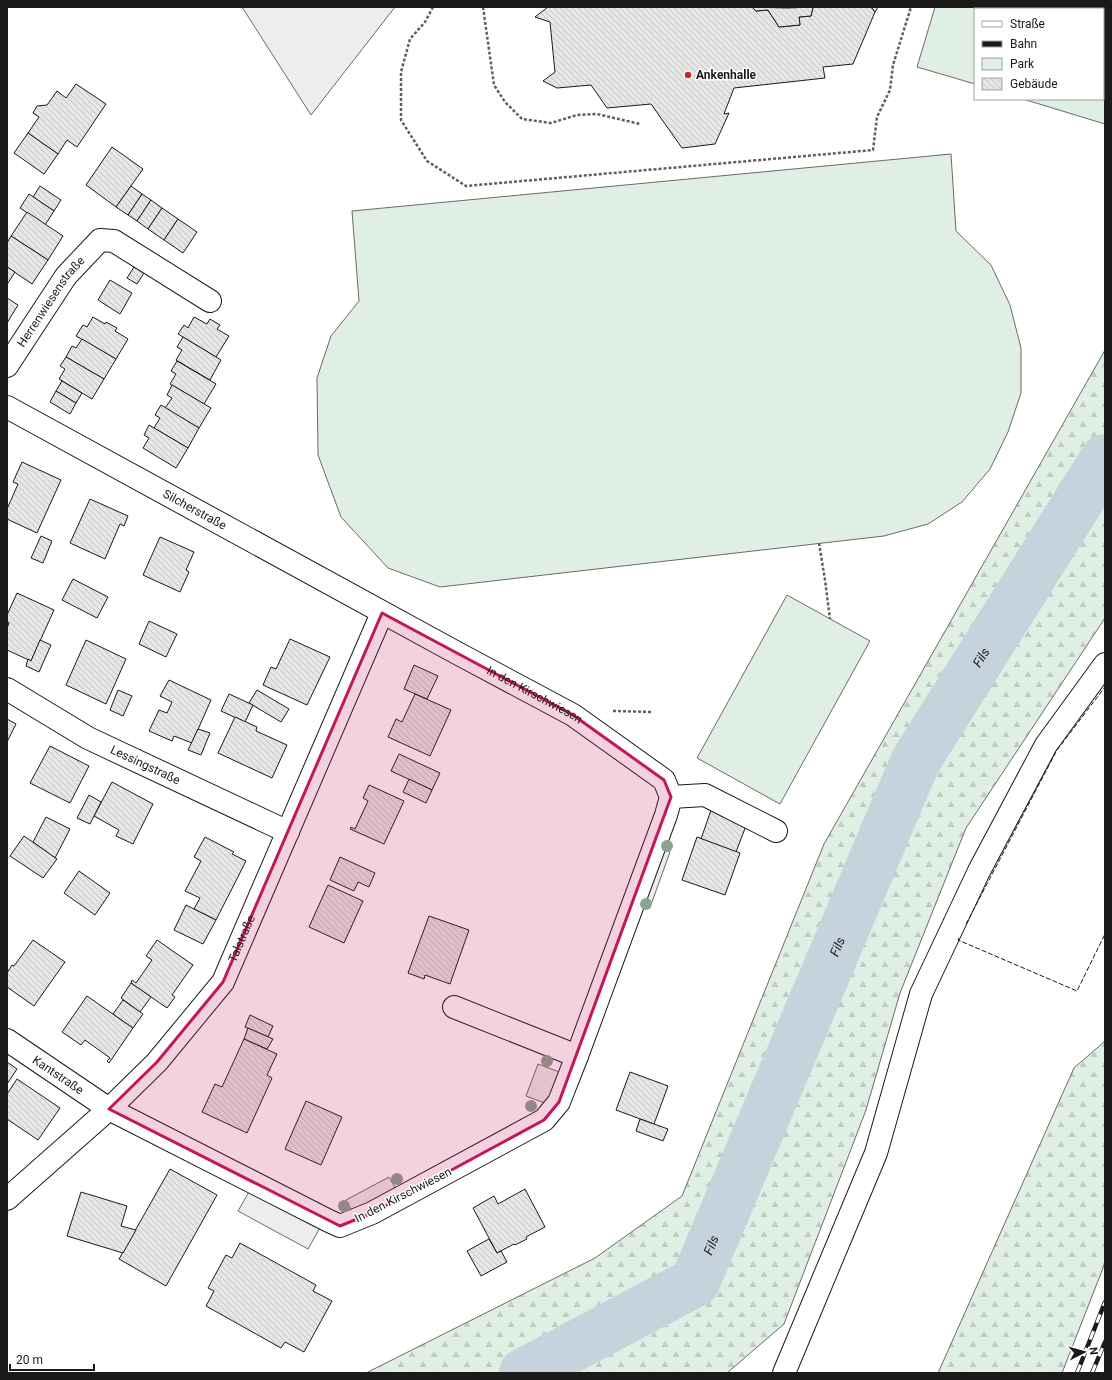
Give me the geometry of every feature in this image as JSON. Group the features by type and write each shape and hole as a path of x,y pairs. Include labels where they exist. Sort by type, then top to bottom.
{"street":[{"name":"Herrenwiesenstraße","path":"7,366 66,276 100,240 114,241 210,301"},
{"name":"Silcherstraße","path":"7,407 382,613"},
{"name":"In den Kirschwiesen","path":"109,1109 340,1226 372,1213 544,1120 559,1102 671,797 664,780 572,715 382,613"},
{"name":"Talstraße","path":"7,1199 109,1109 156,1062 223,982 382,613"},
{"path":"784,1373 876,1153 921,994 979,871 1046,745 1105,664"},
{"name":"Lessingstraße","path":"7,689 88,738 288,832"},
{"path":"671,797 705,795 776,831"},
{"path":"454,1007 577,1056"},
{"name":"Kantstraße","path":"7,1040 109,1109"}],"path":[{"path":"433,7 425,22 410,38 401,72 401,120 427,161 466,186 873,150 877,117 890,90 893,65 912,7"},
{"path":"483,7 494,86 505,102 522,119 551,122 577,115 597,114 640,124"},
{"path":"818,543 830,618"}],"highlighted area":[{"path":"382,613 573,715 664,780 671,797 559,1102 544,1120 372,1213 340,1226 109,1109 157,1062 223,982"}],"green space":[{"path":"935,7 1105,7 1105,124 1026,100 1104,100 1104,8 974,8 974,84 917,67"},
{"path":"951,154 956,231 991,265 1010,305 1021,348 1021,393 1008,432 990,469 962,502 928,524 884,536 440,587 388,568 341,517 318,455 317,378 331,336 359,301 352,211"},
{"path":"1105,350 1105,618 966,828 900,993 866,1110 784,1324 727,1373 366,1373 595,1258 682,1196 824,844"},
{"path":"787,595 870,641 780,804 697,758"},
{"path":"1105,1041 1105,1263 1062,1373 938,1373 1074,1068"}],"shaded area":[{"path":"242,7 395,7 311,115"},
{"path":"654,847 670,852 652,902 636,896"},
{"path":"538,1064 570,1076 555,1107 526,1096"},
{"path":"389,1177 401,1198 357,1220 346,1200"},
{"path":"254,1183 325,1219 308,1249 238,1211"}],"building":[{"name":"Ankenhalle","path":"548,7 752,7 756,11 768,10 779,27 800,25 799,17 811,16 813,7 871,7 875,12 853,64 823,67 825,78 734,88 724,114 729,113 715,144 682,148 651,104 607,108 591,85 557,88 543,81 555,72 550,22 535,17"},
{"path":"752,7 813,7 811,16 799,17 800,25 779,27 768,10 756,11"},
{"path":"871,7 878,7 875,12"},
{"path":"76,84 106,104 77,147 67,140 58,154 28,133 39,117 33,113 37,106 47,105 57,91 66,98"},
{"path":"28,133 58,154 44,174 14,153"},
{"path":"112,147 143,169 116,207 86,185"},
{"path":"40,186 61,200 54,211 33,197"},
{"path":"131,186 142,194 128,215 116,207"},
{"path":"29,194 54,211 45,225 20,208"},
{"path":"142,194 151,200 137,221 128,215"},
{"path":"151,200 162,208 148,229 137,221"},
{"path":"162,208 178,219 164,240 148,229"},
{"path":"27,212 63,236 48,260 11,236"},
{"path":"178,219 197,232 183,253 164,240"},
{"path":"11,236 48,260 32,284 7,267 7,243"},
{"path":"7,267 15,272 8,283 7,282"},
{"path":"134,267 144,273 137,284 127,278"},
{"path":"110,280 132,293 120,314 98,300"},
{"path":"7,298 18,305 7,323"},
{"path":"93,317 105,324 106,322 117,328 115,331 128,339 116,359 76,336 83,325 87,327"},
{"path":"194,317 207,324 210,319 220,325 217,329 229,336 216,357 178,334 184,325 188,328"},
{"path":"183,337 221,360 210,380 176,360 182,350 177,347"},
{"path":"82,339 116,359 104,379 66,357 72,346 76,348"},
{"path":"66,357 104,379 92,399 59,379 65,369 60,366"},
{"path":"177,361 216,384 204,404 170,384 176,374 171,371"},
{"path":"62,381 82,393 76,403 56,391"},
{"path":"172,385 211,408 199,428 165,408 172,398 167,395"},
{"path":"56,391 76,403 70,414 50,402"},
{"path":"161,405 199,428 188,448 154,428 160,418 155,415"},
{"path":"149,425 188,448 176,468 143,448 149,438 144,435"},
{"path":"22,462 61,480 37,533 7,519 7,509 18,484 13,482"},
{"path":"90,499 128,516 124,526 120,524 105,559 70,543"},
{"path":"41,536 52,541 43,563 31,558"},
{"path":"160,537 194,552 186,570 189,572 180,592 143,575"},
{"path":"73,579 108,597 97,618 62,600"},
{"path":"17,593 54,610 31,661 7,650 7,628 9,623 7,621 7,615"},
{"path":"149,621 177,634 166,657 139,644"},
{"path":"290,639 330,657 307,705 263,685 271,667 276,669"},
{"path":"40,640 51,645 39,672 26,666 28,659 31,661"},
{"path":"86,640 126,659 106,704 66,685"},
{"path":"414,665 438,676 427,699 404,689"},
{"path":"169,680 211,700 192,743 174,736 172,741 149,731 159,710 167,713 172,702 160,696"},
{"path":"118,690 132,696 123,716 110,710"},
{"path":"257,690 289,709 281,722 249,703"},
{"path":"229,694 253,705 245,722 221,711"},
{"path":"415,694 451,710 430,756 388,737 396,719 402,722"},
{"path":"235,717 257,727 256,731 287,745 272,778 218,753"},
{"path":"7,719 16,724 7,742"},
{"path":"198,729 210,733 201,755 188,750"},
{"path":"50,746 89,766 70,803 30,783"},
{"path":"399,754 440,773 432,790 391,771"},
{"path":"409,779 432,790 426,803 403,792"},
{"path":"112,782 153,804 133,844 116,836 119,830 94,816"},
{"path":"369,785 404,801 384,844 350,829 351,827 355,829 368,801 363,798"},
{"path":"89,795 101,802 90,824 77,818"},
{"path":"711,810 747,823 736,852 701,839"},
{"path":"46,817 70,829 55,858 33,842"},
{"path":"24,836 57,859 43,878 10,856"},
{"path":"205,837 234,852 232,854 246,861 216,920 194,909 200,898 185,891 201,861 194,857"},
{"path":"697,837 740,853 725,895 682,880"},
{"path":"340,857 375,873 369,887 358,882 354,891 330,880"},
{"path":"79,871 110,893 95,915 64,893"},
{"path":"328,885 363,901 344,943 309,927"},
{"path":"186,905 216,920 203,944 174,930"},
{"path":"429,916 469,930 450,984 425,975 424,979 408,973"},
{"path":"33,940 65,962 34,1006 7,987 7,973"},
{"path":"157,940 193,965 172,995 175,997 167,1008 131,983 132,980 136,983 152,960 146,956"},
{"path":"131,983 151,997 140,1012 121,998"},
{"path":"87,996 133,1028 109,1063 107,1061 110,1058 85,1040 81,1045 62,1032"},
{"path":"123,1000 143,1014 133,1028 113,1014"},
{"path":"250,1015 273,1026 268,1037 245,1027"},
{"path":"248,1028 273,1039 267,1049 244,1039"},
{"path":"244,1039 277,1054 267,1075 272,1078 247,1133 202,1112 215,1084 222,1087"},
{"path":"7,1062 17,1069 7,1084"},
{"path":"630,1072 668,1086 654,1124 616,1110"},
{"path":"17,1079 60,1108 38,1140 7,1119 7,1094"},
{"path":"306,1101 342,1117 321,1165 285,1149"},
{"path":"640,1119 668,1129 663,1141 636,1131"},
{"path":"170,1169 217,1195 166,1286 119,1259"},
{"path":"525,1189 545,1227 526,1237 527,1239 497,1253 473,1208 494,1196 498,1204"},
{"path":"81,1192 127,1206 121,1226 136,1230 123,1253 67,1236"},
{"path":"489,1239 497,1253 501,1251 507,1262 481,1276 467,1251"},
{"path":"240,1243 316,1285 313,1291 332,1301 304,1352 285,1342 281,1348 206,1306 214,1291 208,1288 226,1255 232,1258"}],"waterway":[{"name":"Fils","path":"524,1373 695,1282 915,762 1105,459"}],"railway":[{"path":"1077,1373 1105,1302"},
{"path":"1092,1373 1105,1342"}],"fence":[{"path":"966,924 1057,750 1105,687"},
{"path":"959,938 958,940 1077,991 1105,934"}],"place":[{"name":"Ankenhalle","path":"688,75"}]}
